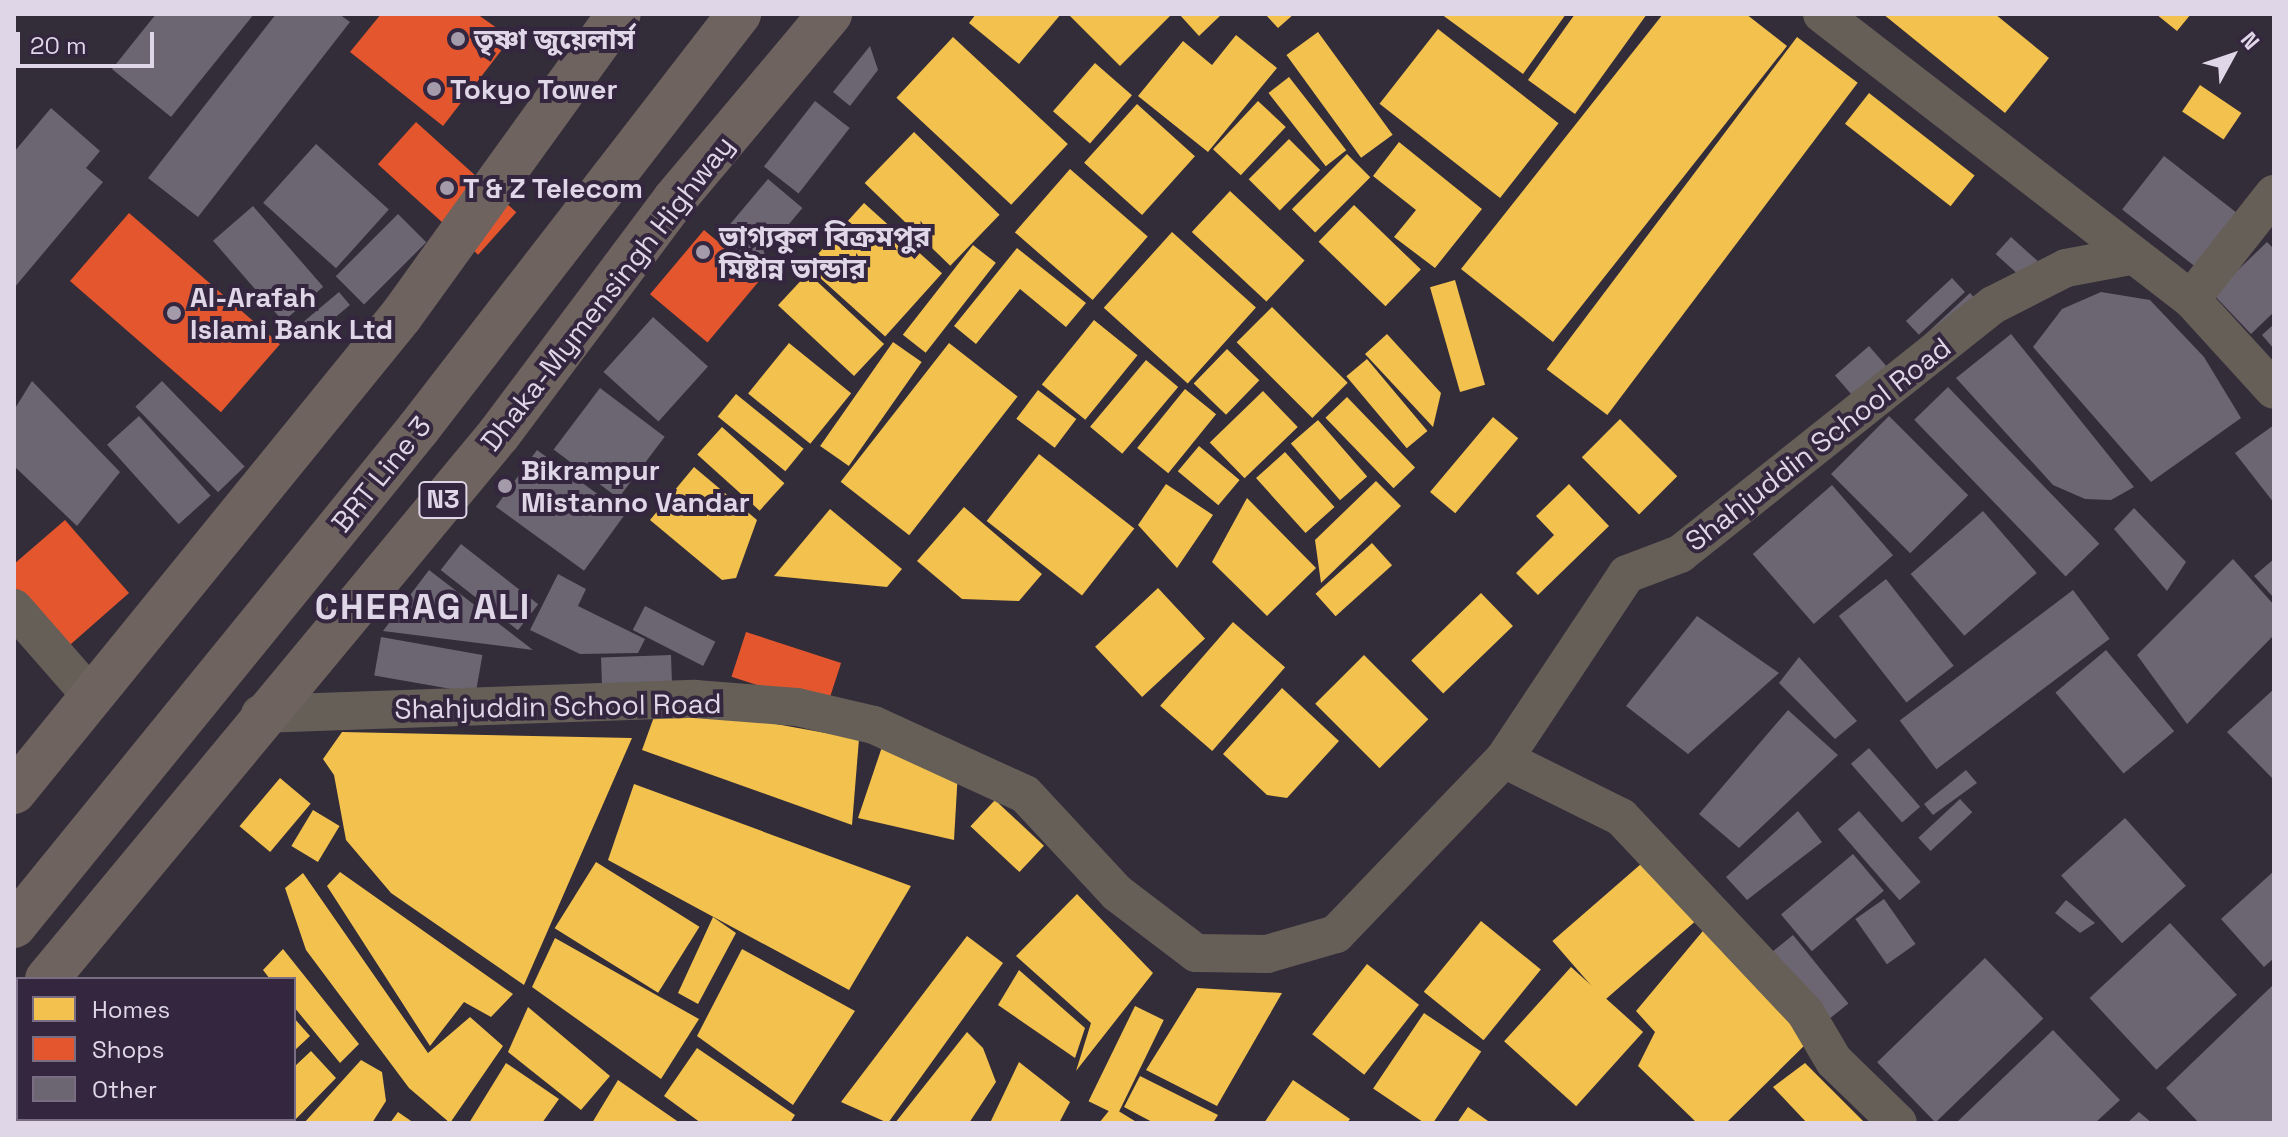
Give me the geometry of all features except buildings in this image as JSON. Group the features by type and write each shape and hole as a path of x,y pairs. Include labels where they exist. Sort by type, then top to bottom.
{"highway":[{"path":"14,792 91,696 205,565 401,316 619,14"},
{"name":"BRT Line 3","path":"14,926 456,381 739,14"},
{"name":"Dhaka-Mymensingh Highway","path":"49,977 260,714 499,434 674,200 830,14"}],"street":[{"path":"1822,14 2130,256 2191,299 2274,390"},
{"path":"2191,299 2274,194"},
{"name":"Shahjuddin School Road","path":"260,714 695,699 797,707 874,725 1025,794 1117,893 1196,953 1267,954 1336,934 1504,759 1627,574 1680,554 1993,305 2066,268 2130,256"},
{"path":"14,608 91,696"},
{"path":"1504,759 1621,817 1805,1012 1834,1061 1898,1123"}],"place":[{"name":"তৃষ্ণা জুয়েলার্স","path":"458,39"},
{"name":"Tokyo Tower","path":"434,89"},
{"name":"T & Z Telecom","path":"447,188"},
{"name":"ভাগ্যকুল বিক্রমপুর মিষ্টান্ন ভান্ডার","path":"703,252"},
{"name":"Al-Arafah Islami Bank Ltd","path":"174,313"},
{"name":"Bikrampur Mistanno Vandar","path":"505,486"}],"district":[{"name":"CHERAG ALI","path":"423,608"}]}
